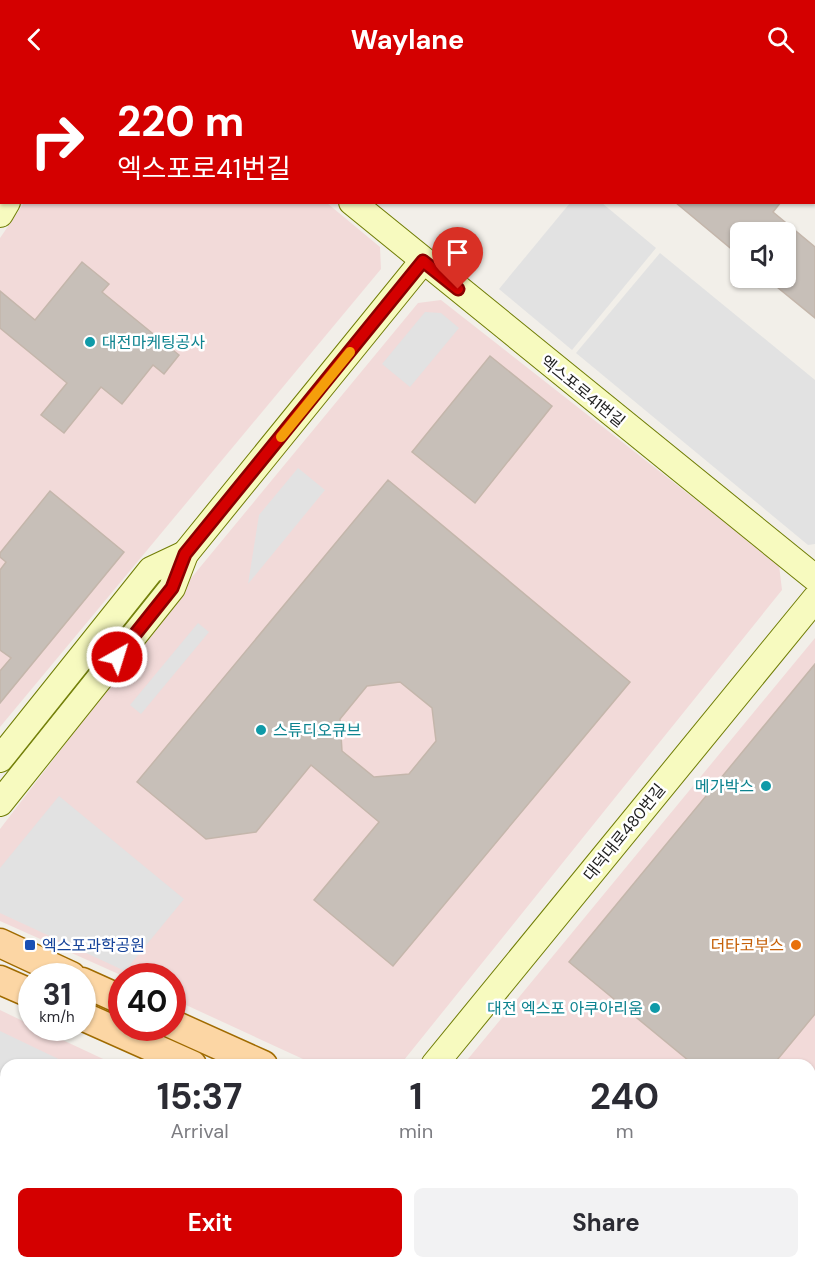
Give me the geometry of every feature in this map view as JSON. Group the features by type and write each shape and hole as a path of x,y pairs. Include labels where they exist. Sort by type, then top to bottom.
{"main road":[{"path":"0,943 43,963"},
{"path":"0,980 18,988"},
{"path":"96,1022 179,1059"},
{"path":"186,1030 250,1059"}],"street":[{"name":"엑스포로41번길","path":"354,204 815,578"},
{"path":"0,803 10,769 423,261"},
{"name":"대덕대로480번길","path":"439,1059 815,599"}],"shaded area":[{"path":"23,204 328,204 380,247 381,269 0,727 0,238"},
{"path":"569,204 603,204 656,248 572,350 499,289"},
{"path":"660,253 815,380 815,544 808,545 576,353"},
{"path":"441,300 779,565 782,590 405,1059 303,1059 186,1005 186,963 108,963 108,969 0,921 0,829 69,739 74,720 418,303"},
{"path":"425,312 441,313 459,328 410,387 382,364"},
{"path":"298,468 325,490 248,584 259,515"},
{"path":"198,623 209,632 141,714 130,705"},
{"path":"815,638 815,1059 468,1059"},
{"path":"59,796 184,899 132,963 108,963 0,913 0,868"},
{"path":"0,1010 18,1019 18,1041 65,1041 103,1059 0,1059"},
{"path":"0,1031 18,1041 58,1059 0,1059"}],"building":[{"path":"677,204 779,204 773,212 785,222 730,222 730,248"},
{"path":"796,231 815,247 815,318 778,288 796,288"},
{"name":"대전마케팅공사","path":"82,262 109,284 102,292 179,355 164,374 153,365 122,404 101,387 64,433 41,415 67,383 0,328 0,291 35,320"},
{"path":"490,356 552,406 475,503 412,452"},
{"name":"스튜디오큐브","path":"388,480 630,682 393,966 314,900 379,822 311,765 256,832 206,839 137,782","holes":["400,682 432,708 436,741 409,774 374,777 342,751 340,719 367,686"]},
{"path":"50,491 124,552 0,703 0,671 11,658 0,650 0,570 6,562 0,557 0,553"},
{"path":"815,664 815,1014 778,1059 687,1059 569,962"}],"slow traffic":[{"path":"281,437 350,352"}],"place":[{"name":"대전마케팅공사","path":"90,342"},
{"name":"스튜디오큐브","path":"261,730"},
{"name":"메가박스","path":"766,786"},
{"name":"엑스포과학공원","path":"30,945"},
{"name":"더타코부스","path":"796,945"},
{"name":"대전 엑스포 아쿠아리움","path":"655,1008"}],"route":[{"path":"117,657 172,588 185,554 423,261 458,289"}]}
